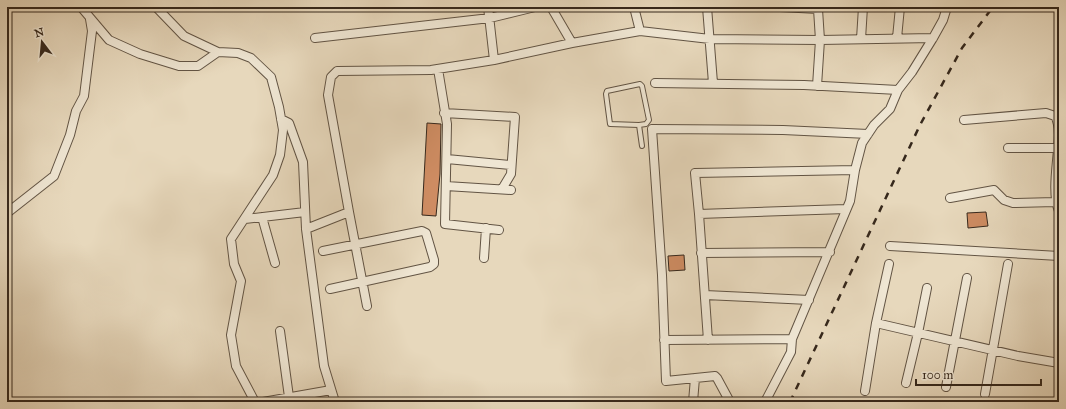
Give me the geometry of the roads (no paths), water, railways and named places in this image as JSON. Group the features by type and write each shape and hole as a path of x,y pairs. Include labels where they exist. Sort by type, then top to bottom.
{"street":[{"path":"81,7 109,40 140,54 179,66 198,66 218,52"},
{"path":"156,7 184,36 218,52 238,53 251,58 271,76 283,130 280,155 273,175 232,239 234,264 241,281 231,335 236,366 256,402"},
{"path":"488,7 494,60"},
{"path":"315,38 490,18 535,7"},
{"path":"551,7 572,44"},
{"path":"634,7 640,31"},
{"path":"707,7 713,83"},
{"path":"780,7 818,9 820,40 817,86"},
{"path":"861,39 863,7"},
{"path":"897,38 900,7"},
{"path":"765,402 790,352 792,339 830,252 850,201 855,170 862,143 890,109 898,90 943,20 947,7"},
{"path":"7,213 54,176 70,135 76,111 84,96 92,31 90,18"},
{"path":"367,306 328,95 331,78 337,71 438,69 494,60 640,31 710,39 820,40 932,38"},
{"path":"438,69 447,124 445,224 499,230"},
{"path":"655,83 713,83 898,90"},
{"path":"444,113 515,117 511,174 502,189"},
{"path":"964,120 1050,114 1057,120 1059,148 1054,192 1059,211"},
{"path":"281,119 289,123 303,162 306,229 324,366 335,402"},
{"path":"730,402 717,378 712,376 666,381 662,275 652,129 783,130 868,134"},
{"path":"1008,148 1059,148"},
{"path":"446,159 511,165"},
{"path":"708,340 695,174 855,170"},
{"path":"446,186 511,190"},
{"path":"950,198 994,190 1004,200 1013,203 1056,202"},
{"path":"699,214 846,209"},
{"path":"245,219 305,212"},
{"path":"306,229 349,212"},
{"path":"262,217 275,263"},
{"path":"484,258 486,228"},
{"path":"323,251 423,231 426,234 434,260 434,264 430,267 330,288"},
{"path":"890,246 1059,256"},
{"path":"701,253 830,252"},
{"path":"865,391 876,323 889,264"},
{"path":"985,394 1008,264"},
{"path":"946,388 967,278"},
{"path":"906,383 927,288"},
{"path":"704,295 809,300"},
{"path":"876,323 992,350 1059,363"},
{"path":"280,330 289,397"},
{"path":"664,340 792,339"},
{"path":"693,402 695,378"},
{"path":"263,402 289,397 299,399 331,390"}],"lane":[{"path":"641,85 649,120 646,124 640,125 610,124 606,94 607,91 641,85"},
{"path":"640,125 642,146"},
{"path":"640,130 652,129"}],"railway":[{"path":"790,402 920,125 962,48 993,7"}]}
